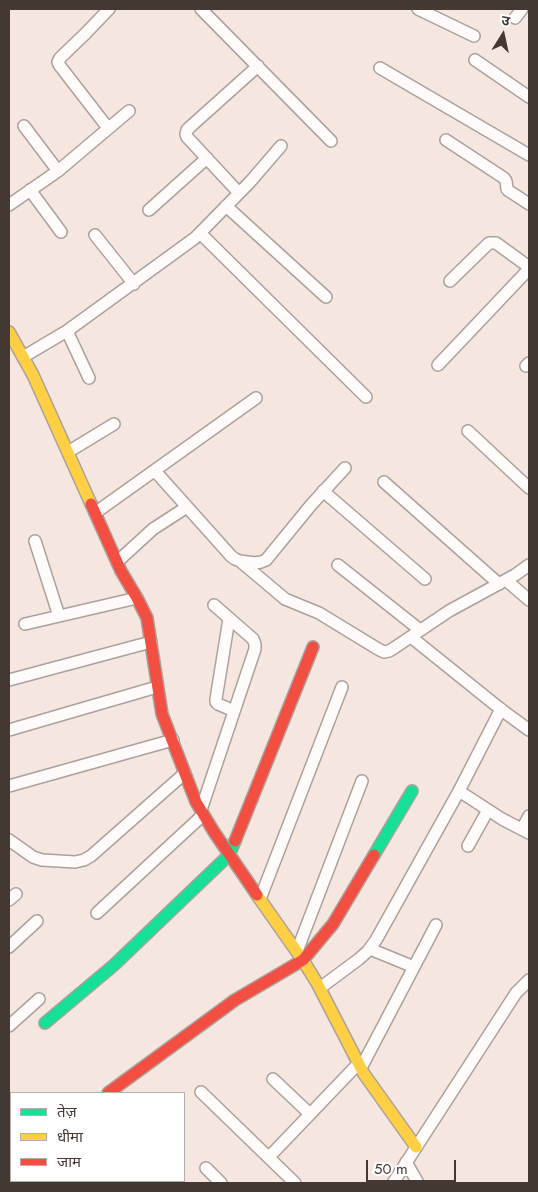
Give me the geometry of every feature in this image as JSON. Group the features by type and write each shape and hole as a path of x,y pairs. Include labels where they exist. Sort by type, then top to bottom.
{"street":[{"path":"108,128 58,62 109,9"},
{"path":"202,9 331,141"},
{"path":"418,9 474,36"},
{"path":"515,18 522,9"},
{"path":"474,60 529,97"},
{"path":"239,193 186,134 187,130 258,66"},
{"path":"380,68 529,155"},
{"path":"9,205 58,171 129,111"},
{"path":"24,126 58,171"},
{"path":"446,140 504,178 508,191 529,204"},
{"path":"23,357 67,331 134,284 200,233 281,146"},
{"path":"149,210 207,158"},
{"path":"30,190 61,232"},
{"path":"226,206 326,297"},
{"path":"200,233 366,397"},
{"path":"95,235 134,284"},
{"path":"438,365 529,268 496,243 489,243 450,281"},
{"path":"67,331 90,378"},
{"path":"9,332 38,386 123,575 147,618 162,714 202,813 300,956 320,988 368,1080 416,1147"},
{"path":"95,513 256,398"},
{"path":"68,452 114,424"},
{"path":"468,432 529,488"},
{"path":"155,471 231,556 240,561 255,563 266,560 345,468"},
{"path":"384,482 503,582 529,600"},
{"path":"324,491 425,579"},
{"path":"117,562 153,530 187,507"},
{"path":"35,541 59,616"},
{"path":"240,561 285,599 319,613 384,652 389,651 450,611 503,582 529,565"},
{"path":"338,565 501,710 529,730"},
{"path":"25,624 137,598"},
{"path":"97,913 202,813 255,649 253,640 214,606"},
{"path":"230,619 216,702 234,711"},
{"path":"9,680 151,642"},
{"path":"45,1023 114,965 230,855 313,647"},
{"path":"260,899 342,686"},
{"path":"9,730 157,687"},
{"path":"320,988 359,960 376,940 459,791 501,710"},
{"path":"9,786 172,740"},
{"path":"9,840 33,857 42,860 75,862 84,860 91,856 185,773"},
{"path":"300,956 362,781"},
{"path":"109,1092 300,956 333,924 412,791"},
{"path":"459,791 502,820 526,831 529,816"},
{"path":"468,846 488,810"},
{"path":"9,947 37,921"},
{"path":"269,1157 360,1066 436,925"},
{"path":"370,949 414,967"},
{"path":"393,1183 516,993 529,980"},
{"path":"9,1026 39,999"},
{"path":"273,1079 310,1114"},
{"path":"200,1092 295,1183"},
{"path":"406,1162 418,1183"},
{"path":"206,1168 221,1183"}],"traffic: fast":[{"path":"374,855 412,791"},
{"path":"45,1023 114,965 229,855 235,841"}],"traffic: slow":[{"path":"9,332 33,375 91,504"},
{"path":"257,895 317,983 364,1074 416,1147"}],"traffic: jam":[{"path":"91,504 121,571 147,618 162,714 196,802 257,895"},
{"path":"235,841 313,647"},
{"path":"109,1092 235,1000 303,960 333,924 374,855"}]}
